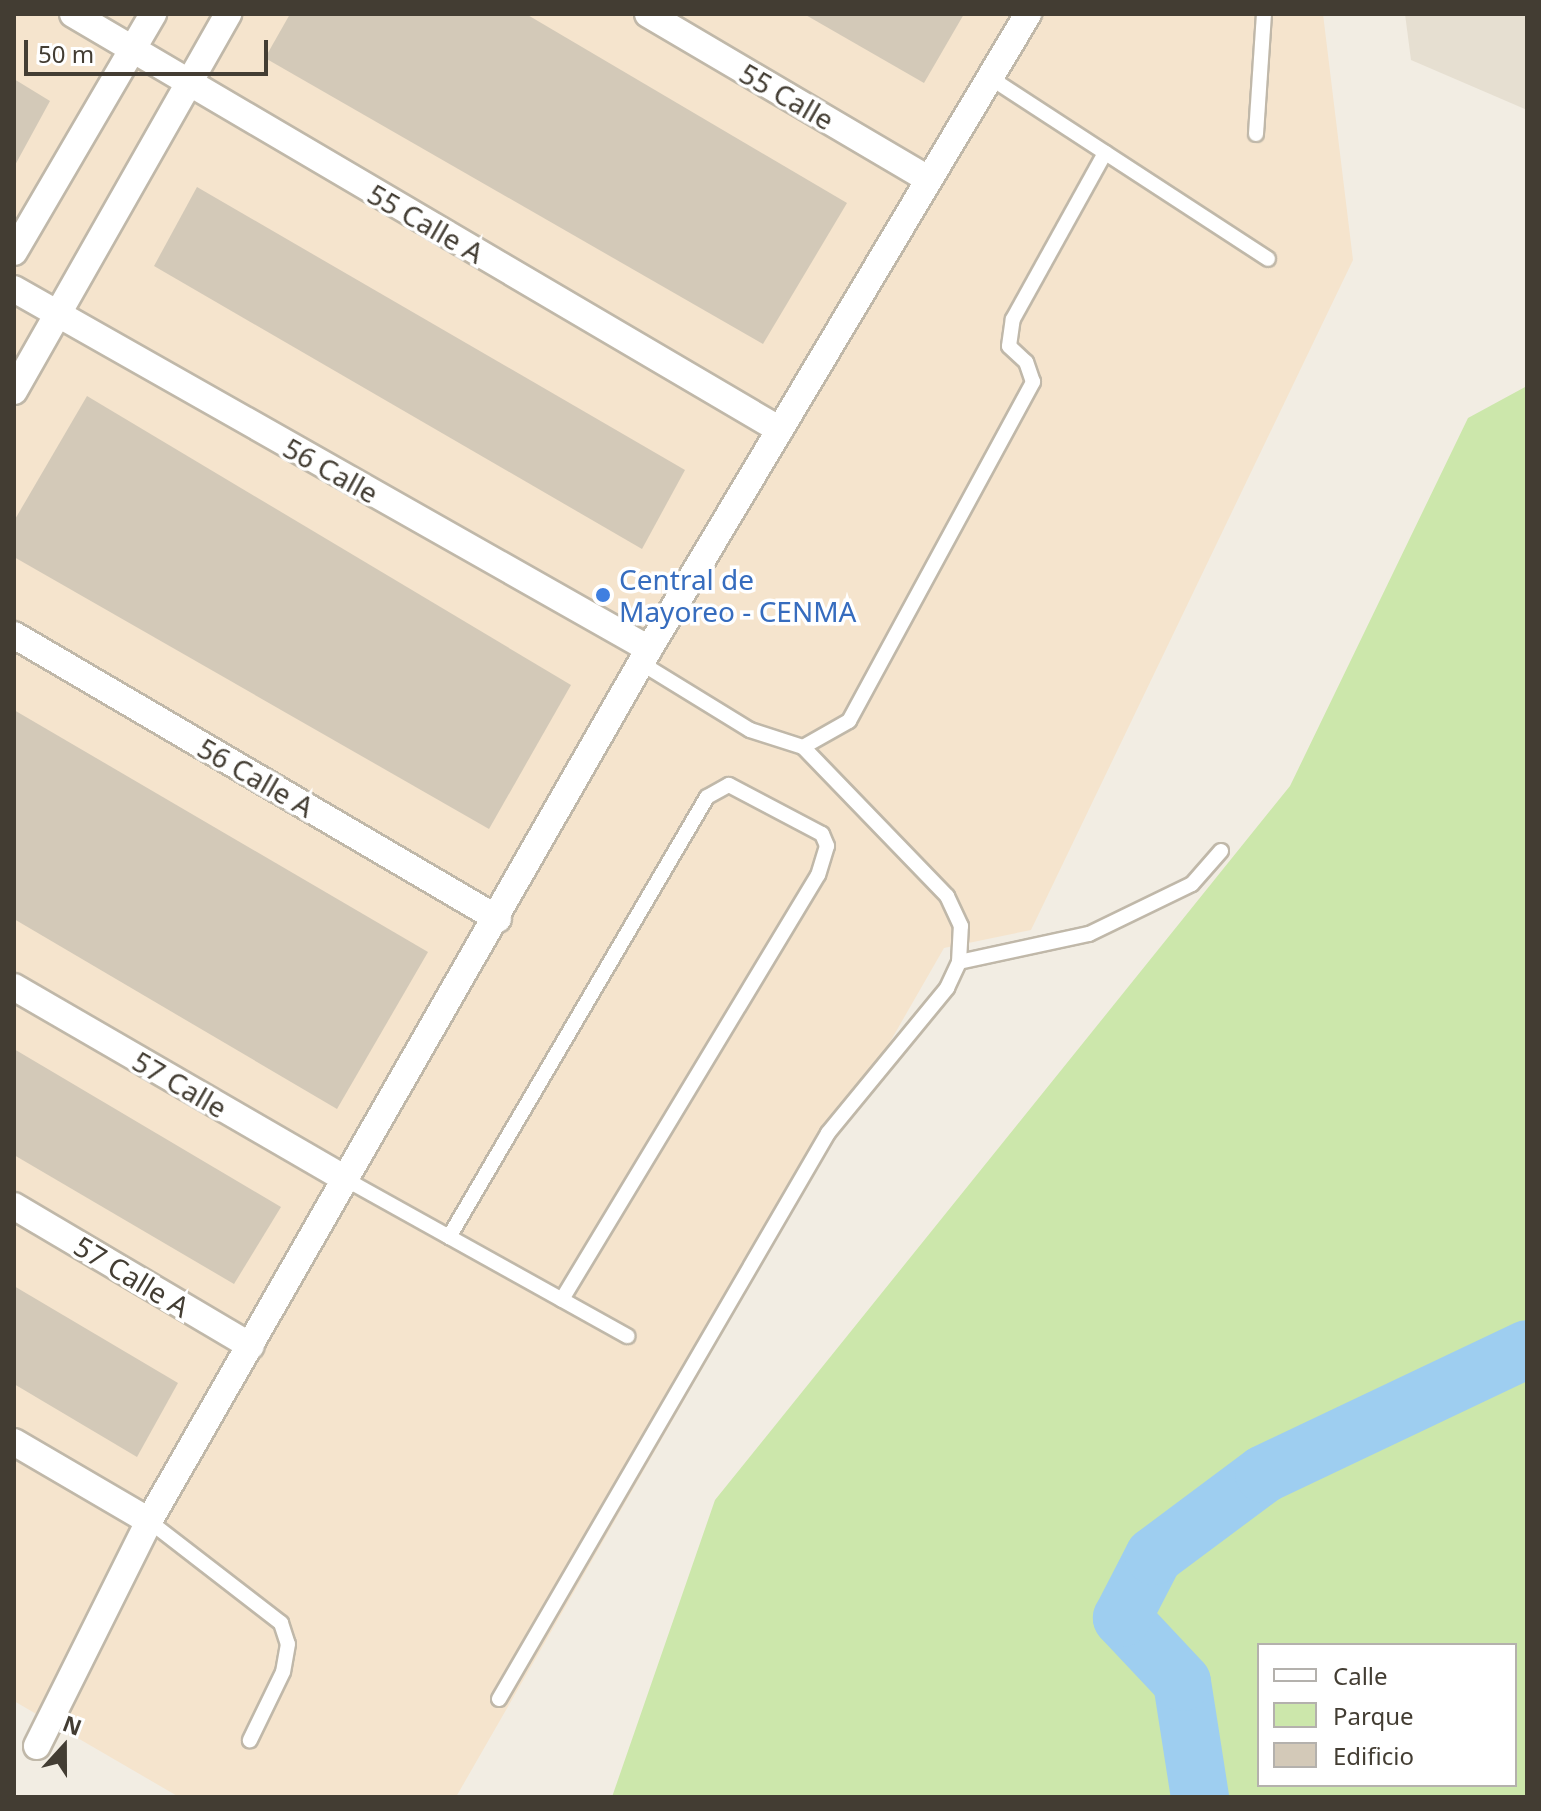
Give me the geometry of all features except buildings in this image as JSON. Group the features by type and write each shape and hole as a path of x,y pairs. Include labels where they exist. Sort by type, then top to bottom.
{"street":[{"name":"55 Calle A","path":"73,14 780,430"},
{"path":"14,252 153,14"},
{"path":"14,391 228,14"},
{"name":"55 Calle","path":"648,14 926,178"},
{"path":"37,1746 149,1521 498,919 645,656 926,178 1028,14"},
{"name":"56 Calle","path":"14,289 645,656"},
{"name":"56 Calle A","path":"14,635 498,919"},
{"name":"57 Calle","path":"14,987 347,1180"},
{"name":"57 Calle A","path":"14,1206 251,1346"},
{"path":"14,1442 149,1521"}],"lane":[{"path":"1256,134 1264,14"},
{"path":"989,77 1268,259"},
{"path":"803,747 849,721 857,709 1033,382 1026,362 1009,346 1013,319 1105,153"},
{"path":"499,1699 828,1133 947,988 959,962 961,926 947,896 803,747 750,730 645,656"},
{"path":"449,1237 707,797 729,785 822,834 827,846 818,875 562,1300"},
{"path":"959,962 1089,934 1192,884 1221,851"},
{"path":"347,1180 627,1336"},
{"path":"149,1521 281,1623 288,1644 283,1672 250,1740"}],"shaded area":[{"name":"Central de Mayoreo - CENMA","path":"14,14 1323,14 1353,260 1031,930 944,948 456,1797 179,1797 14,1701"},
{"path":"1405,14 1527,14 1527,110 1411,60"}],"green space":[{"path":"1527,386 1527,1797 612,1797 715,1500 1290,786 1468,418"}],"waterway":[{"path":"1200,1797 1182,1682 1122,1618 1154,1556 1264,1474 1527,1349"}],"place":[{"name":"Central de Mayoreo - CENMA","path":"603,595"}]}
